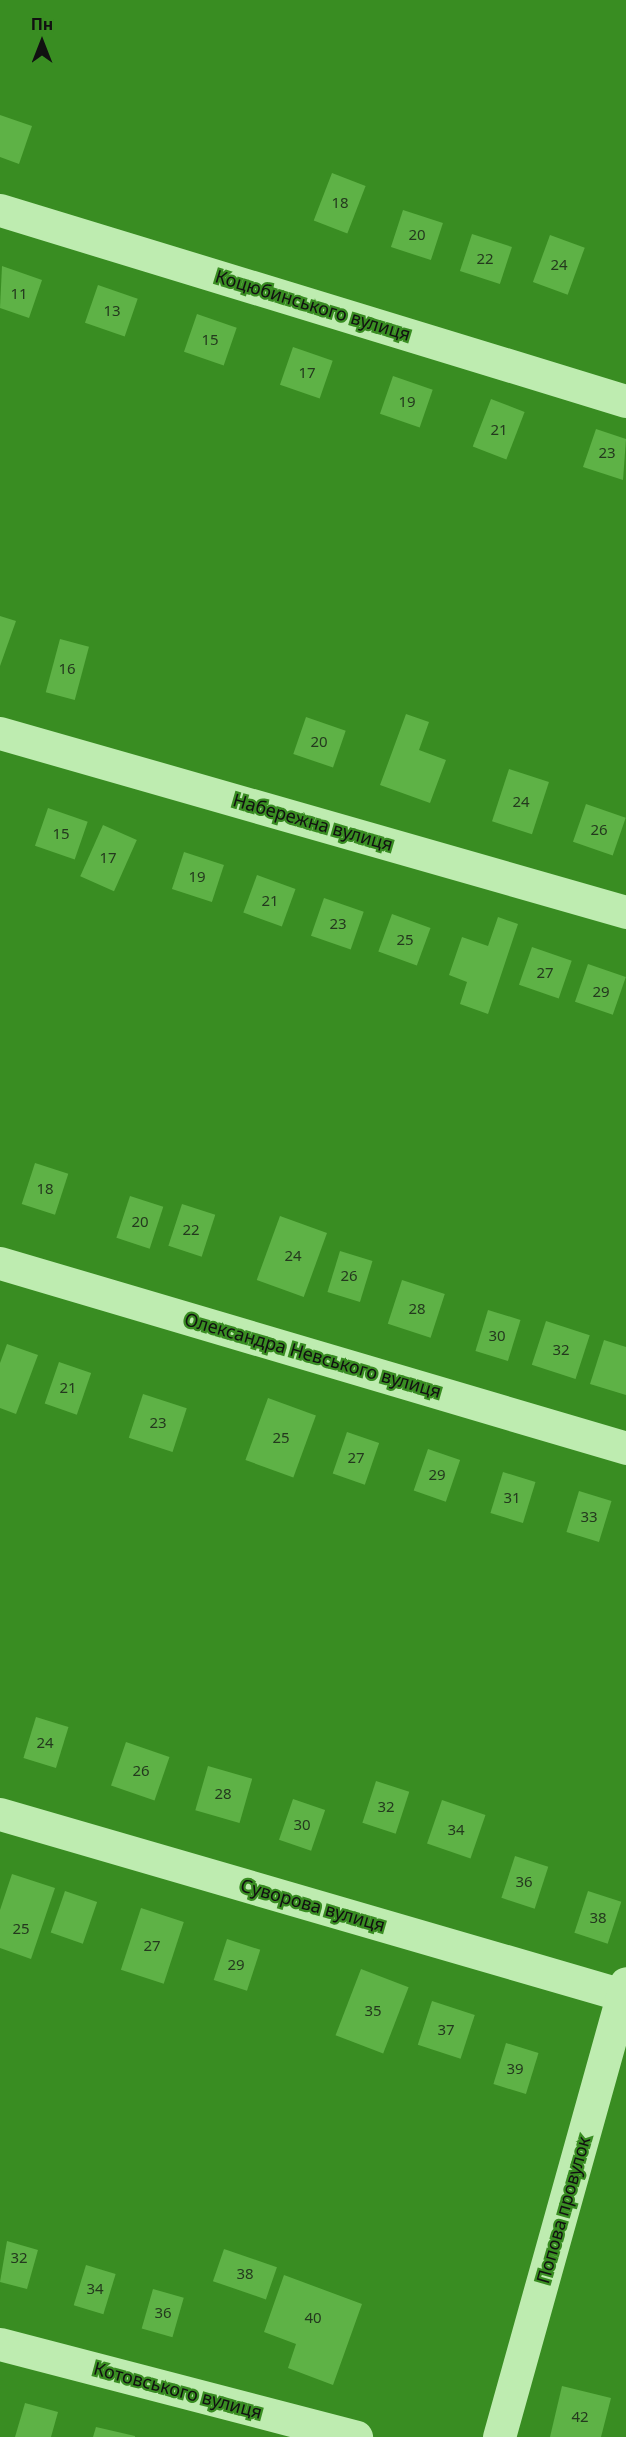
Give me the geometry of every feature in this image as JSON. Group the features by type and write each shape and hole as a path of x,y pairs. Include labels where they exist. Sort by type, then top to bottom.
{"street":[{"name":"Коцюбинського вулиця","path":"0,210 626,400"},
{"name":"Набережна вулиця","path":"0,733 626,912"},
{"name":"Олександра Невського вулиця","path":"0,1263 626,1448"},
{"name":"Суворова вулиця","path":"0,1814 624,1991"},
{"name":"Попова провулок","path":"499,2437 624,1991"},
{"name":"Котовського вулиця","path":"0,2344 356,2437"}],"building":[{"path":"0,115 32,126 19,164 0,157"},
{"path":"332,173 366,186 347,234 314,221"},
{"path":"403,210 443,223 431,260 391,247"},
{"path":"472,234 512,247 500,284 460,271"},
{"path":"550,235 585,248 568,295 533,282"},
{"path":"2,266 42,280 29,318 0,308"},
{"path":"98,285 138,299 125,336 85,323"},
{"path":"197,314 237,328 224,365 184,352"},
{"path":"293,347 333,361 320,398 280,385"},
{"path":"393,376 433,390 420,427 380,414"},
{"path":"491,399 525,412 506,460 473,447"},
{"path":"596,429 626,439 623,480 583,467"},
{"path":"0,616 16,621 0,666"},
{"path":"60,639 89,647 75,700 46,692"},
{"path":"406,714 429,722 419,750 446,760 430,803 380,785"},
{"path":"306,717 346,731 333,768 293,754"},
{"path":"509,769 549,782 532,834 492,821"},
{"path":"586,804 626,818 613,855 573,842"},
{"path":"48,808 88,822 75,859 35,846"},
{"path":"103,825 137,840 114,891 80,876"},
{"path":"184,852 224,865 212,902 172,889"},
{"path":"257,875 296,889 282,927 243,913"},
{"path":"324,898 364,912 351,949 311,936"},
{"path":"392,914 431,928 417,966 378,952"},
{"path":"498,917 518,924 488,1014 460,1004 467,982 449,975 462,937 488,946"},
{"path":"532,947 572,961 559,998 519,985"},
{"path":"588,964 626,977 613,1015 575,1002"},
{"path":"35,1163 68,1174 55,1215 22,1204"},
{"path":"130,1196 163,1207 150,1249 116,1238"},
{"path":"182,1204 215,1215 202,1257 168,1246"},
{"path":"280,1216 327,1233 304,1297 257,1280"},
{"path":"340,1251 373,1261 360,1302 327,1292"},
{"path":"402,1280 445,1294 431,1338 388,1324"},
{"path":"488,1310 521,1320 508,1361 475,1351"},
{"path":"546,1321 590,1335 576,1379 532,1365"},
{"path":"604,1340 626,1347 626,1395 590,1384"},
{"path":"7,1344 38,1355 16,1414 0,1408 0,1363"},
{"path":"59,1362 91,1373 77,1415 45,1404"},
{"path":"143,1394 187,1408 173,1452 129,1438"},
{"path":"268,1398 316,1415 293,1477 245,1460"},
{"path":"347,1432 379,1443 365,1485 333,1474"},
{"path":"428,1449 460,1460 446,1502 414,1491"},
{"path":"503,1472 536,1482 523,1523 490,1513"},
{"path":"579,1491 612,1501 599,1542 566,1532"},
{"path":"36,1717 69,1727 56,1768 23,1758"},
{"path":"126,1742 169,1757 155,1800 111,1785"},
{"path":"208,1766 252,1779 240,1823 195,1810"},
{"path":"376,1781 409,1792 396,1834 362,1823"},
{"path":"293,1799 325,1810 311,1851 279,1840"},
{"path":"442,1800 485,1815 471,1858 427,1843"},
{"path":"515,1856 548,1867 535,1909 501,1898"},
{"path":"12,1874 55,1888 31,1959 0,1948 0,1910"},
{"path":"65,1891 97,1902 83,1944 51,1933"},
{"path":"588,1891 621,1902 608,1944 574,1933"},
{"path":"141,1908 184,1922 164,1984 121,1970"},
{"path":"227,1939 260,1950 247,1991 214,1980"},
{"path":"361,1969 409,1987 383,2054 336,2035"},
{"path":"432,2001 475,2015 461,2059 418,2045"},
{"path":"506,2043 539,2053 526,2094 493,2084"},
{"path":"7,2241 38,2250 27,2289 0,2282"},
{"path":"224,2249 277,2267 266,2299 213,2281"},
{"path":"86,2265 116,2274 103,2314 74,2305"},
{"path":"284,2275 362,2304 333,2385 288,2368 296,2344 264,2332"},
{"path":"153,2289 184,2298 172,2337 142,2328"},
{"path":"562,2386 611,2398 601,2437 550,2437"},
{"path":"25,2403 58,2412 51,2437 15,2437"},
{"path":"96,2427 135,2436 135,2437 93,2437"}]}
